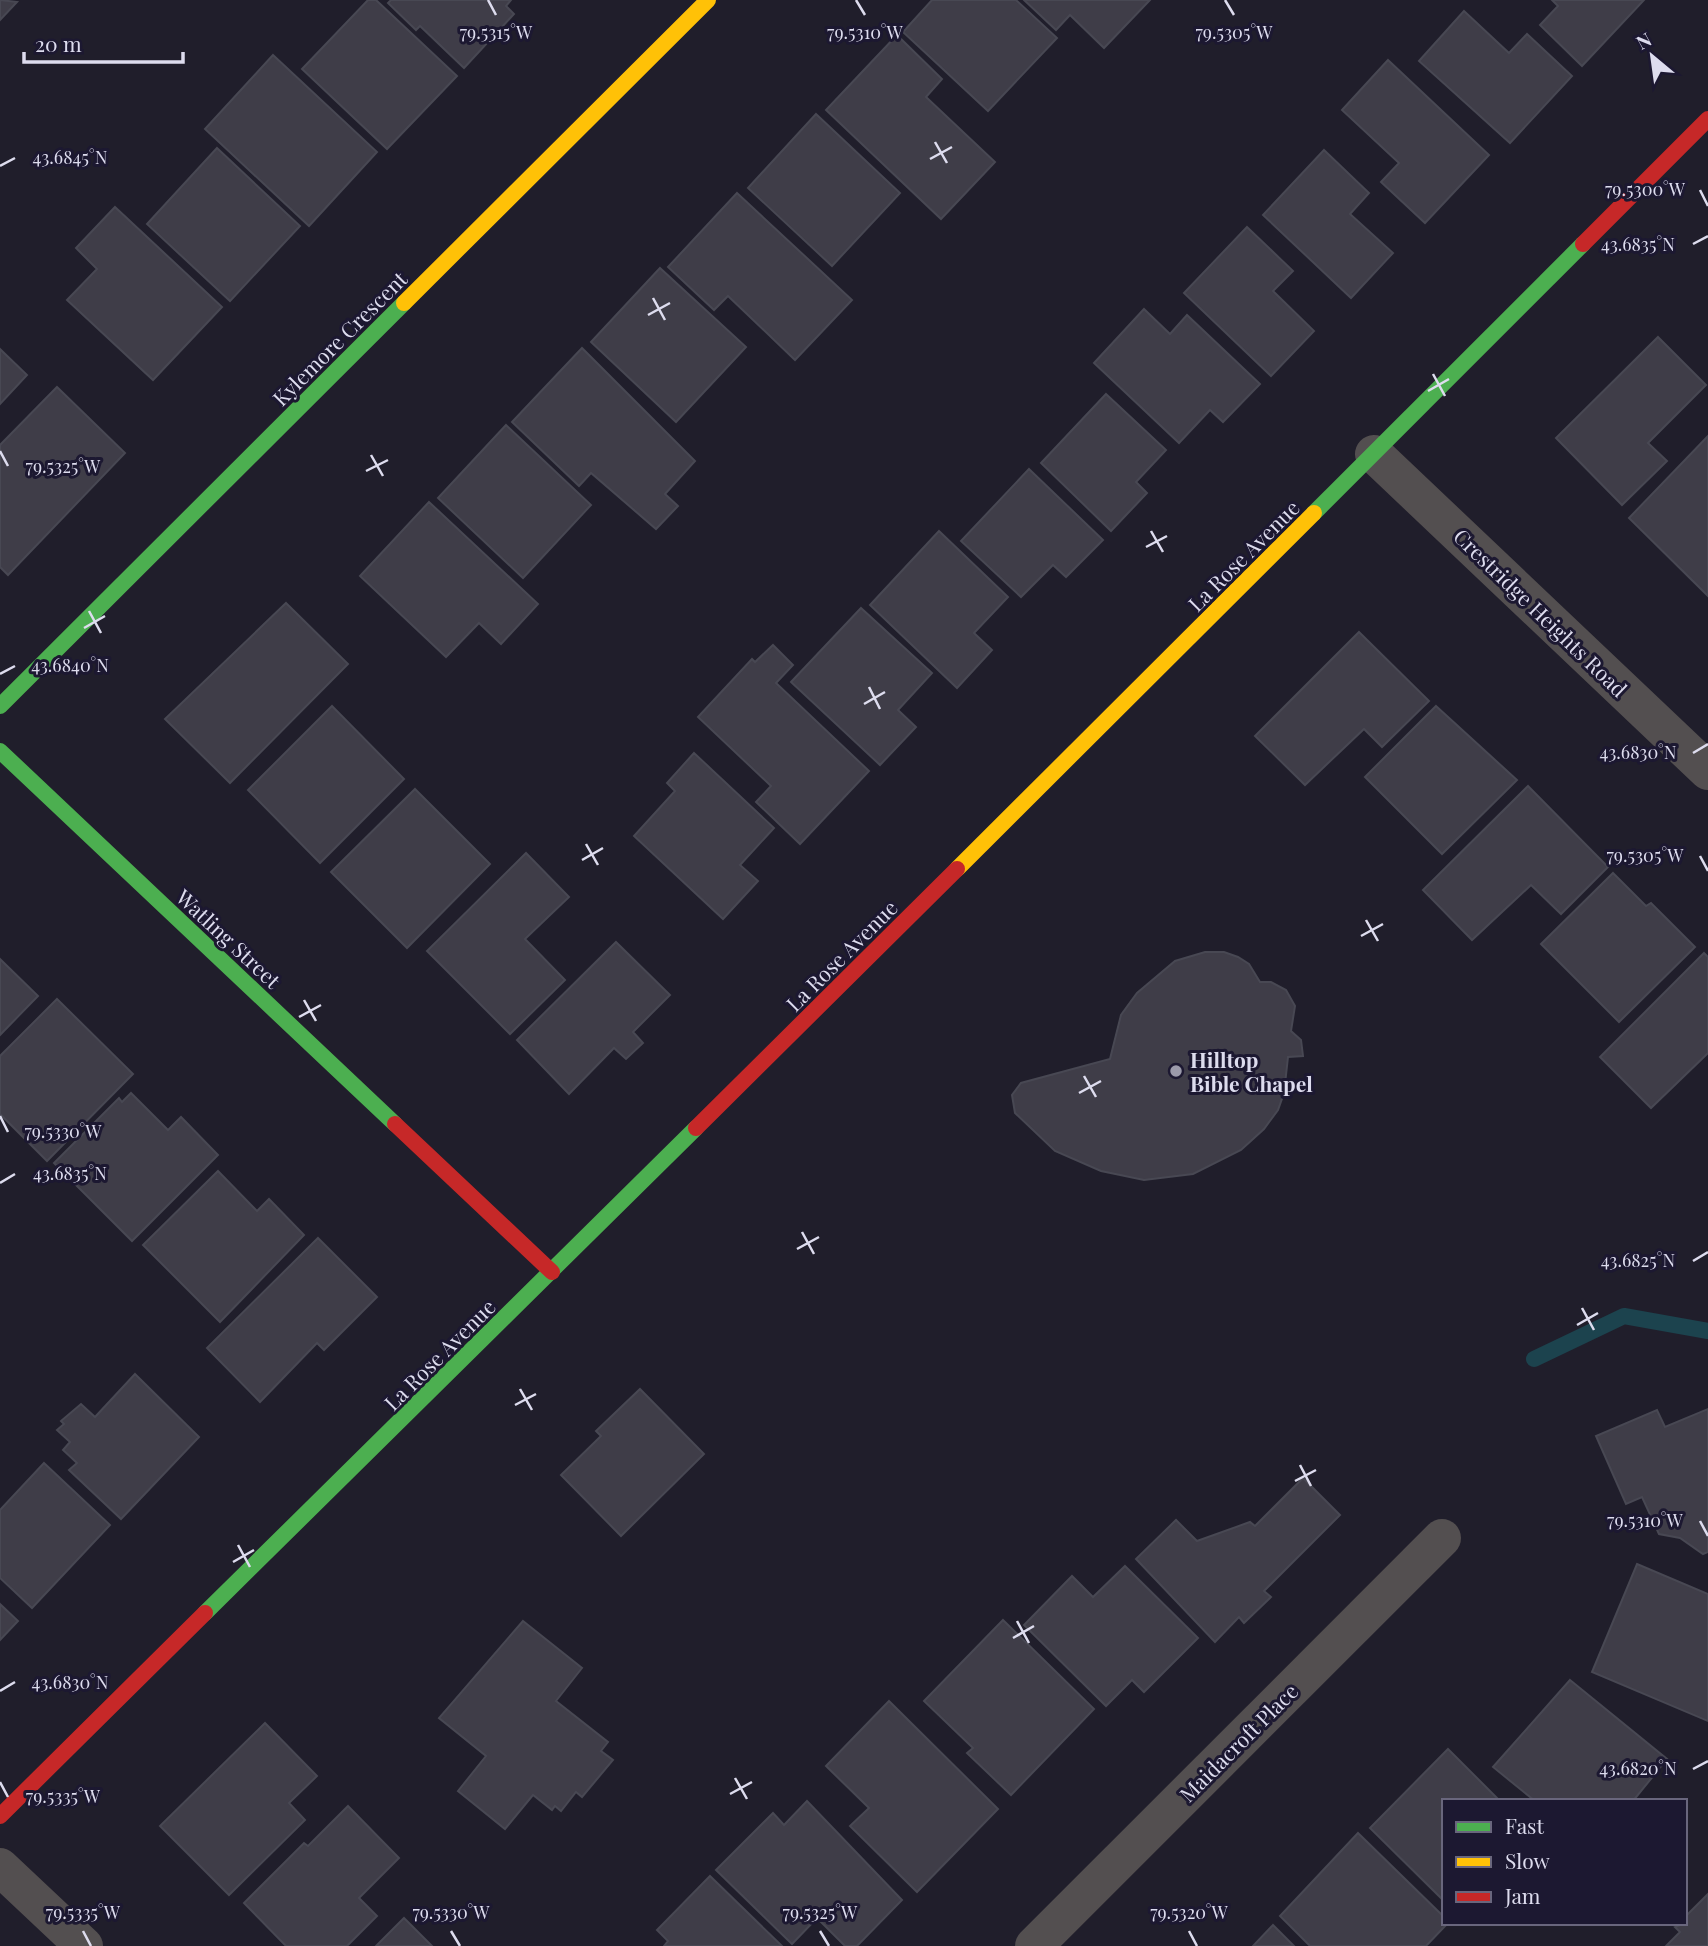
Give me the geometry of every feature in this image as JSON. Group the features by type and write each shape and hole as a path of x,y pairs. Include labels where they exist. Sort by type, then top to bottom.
{"street":[{"name":"Kylemore Crescent","path":"0,706 708,0"},
{"name":"La Rose Avenue","path":"0,1816 552,1272 1708,119"},
{"name":"Crestridge Heights Road","path":"1374,453 1708,771"},
{"name":"Watling Street","path":"0,751 552,1272"},
{"name":"Maidacroft Place","path":"1034,1946 1442,1538"},
{"path":"0,1867 84,1946"}],"building":[{"path":"0,0 17,2 0,20"},
{"path":"368,0 376,0 457,76 387,149 302,69"},
{"path":"391,0 511,0 506,6 514,14 464,68 420,26 416,30 388,3"},
{"path":"932,0 1016,0 1057,38 988,111 903,32"},
{"path":"1024,0 1150,0 1104,48 1070,15 1056,30"},
{"path":"1552,0 1644,0 1582,66 1540,25 1558,6"},
{"path":"1464,11 1509,53 1527,34 1572,76 1510,143 1419,61"},
{"path":"897,35 942,79 926,97 995,162 941,219 826,110"},
{"path":"273,55 377,152 309,226 205,129"},
{"path":"1388,60 1489,155 1425,223 1381,182 1399,163 1342,110"},
{"path":"816,114 900,193 832,266 748,188"},
{"path":"217,148 300,226 230,301 147,224"},
{"path":"1324,150 1369,193 1350,214 1393,253 1351,298 1263,215"},
{"path":"737,193 852,300 795,360 728,296 714,310 668,267"},
{"path":"115,207 222,307 153,380 67,300 97,269 76,248"},
{"path":"1247,227 1293,271 1273,291 1314,331 1271,376 1184,293"},
{"path":"660,268 746,347 676,422 591,342"},
{"path":"1144,309 1170,334 1187,315 1260,384 1223,422 1210,410 1179,443 1094,363"},
{"path":"1658,337 1706,385 1648,443 1667,461 1622,505 1556,438"},
{"path":"582,348 695,461 665,494 678,506 656,529 591,473 579,486 512,422"},
{"path":"0,349 27,375 0,404"},
{"path":"57,387 125,453 8,575 0,567 0,445"},
{"path":"1106,394 1166,450 1136,482 1147,493 1111,531 1041,463"},
{"path":"506,425 591,505 523,578 438,498"},
{"path":"1708,436 1708,596 1629,518"},
{"path":"1029,469 1103,540 1066,577 1053,565 1021,597 961,541"},
{"path":"429,502 538,604 501,644 479,623 446,657 360,576"},
{"path":"939,531 1008,597 974,633 992,650 957,688 870,605"},
{"path":"286,603 348,664 230,783 165,719"},
{"path":"861,608 932,673 898,710 916,727 880,765 791,682"},
{"path":"1359,632 1429,701 1382,747 1364,729 1305,785 1255,736"},
{"path":"773,645 793,665 776,683 869,771 800,844 756,802 771,786 698,717 752,659 755,662"},
{"path":"332,706 404,779 320,863 248,790"},
{"path":"1436,706 1517,780 1442,854 1365,777"},
{"path":"694,753 774,828 740,865 758,881 723,919 634,836 675,791 667,783"},
{"path":"1528,786 1608,867 1561,914 1531,885 1472,940 1423,890"},
{"path":"415,789 490,864 407,948 331,872"},
{"path":"526,853 569,897 525,939 565,980 510,1034 427,951"},
{"path":"1613,873 1646,906 1651,903 1695,947 1619,1022 1541,944"},
{"path":"616,942 670,995 633,1032 643,1043 626,1059 614,1048 569,1094 517,1040"},
{"name":"Hilltop Bible Chapel","path":"1205,952 1224,952 1238,957 1249,964 1260,982 1271,982 1286,990 1295,1006 1291,1031 1301,1040 1303,1056 1288,1057 1284,1093 1278,1110 1264,1129 1241,1150 1193,1174 1144,1180 1101,1171 1055,1151 1015,1113 1012,1095 1021,1083 1110,1059 1121,1015 1137,993 1175,961"},
{"path":"1704,953 1708,957 1708,1053 1651,1108 1600,1057"},
{"path":"0,959 38,996 0,1035"},
{"path":"57,999 133,1074 47,1161 0,1114 0,1056"},
{"path":"131,1093 168,1130 181,1117 218,1155 132,1241 54,1163 119,1098 122,1102"},
{"path":"218,1171 257,1211 269,1199 304,1235 220,1322 143,1245"},
{"path":"318,1238 377,1297 324,1350 317,1343 260,1402 207,1348"},
{"path":"135,1374 199,1437 121,1519 69,1470 77,1463 63,1450 70,1442 57,1430 64,1424 61,1421 81,1404 95,1417"},
{"path":"640,1389 704,1454 621,1536 561,1475 601,1436 596,1431"},
{"path":"1708,1409 1708,1552 1703,1554 1680,1538 1659,1534 1642,1497 1626,1504 1596,1436 1657,1410 1665,1427"},
{"path":"44,1463 110,1525 32,1608 0,1578 0,1510"},
{"path":"1303,1478 1340,1515 1264,1591 1271,1597 1244,1623 1239,1617 1215,1642 1136,1559 1176,1520 1197,1541 1250,1522 1255,1526"},
{"path":"1637,1564 1708,1594 1708,1721 1592,1672"},
{"path":"1125,1566 1198,1638 1144,1692 1132,1680 1106,1706 1024,1625 1072,1576 1093,1597"},
{"path":"0,1604 18,1621 0,1640"},
{"path":"1003,1620 1094,1709 1011,1795 967,1753 973,1748 924,1701"},
{"path":"523,1621 582,1668 556,1701 608,1742 601,1751 613,1760 582,1797 576,1792 561,1811 555,1806 552,1810 533,1795 505,1829 458,1791 486,1756 439,1718"},
{"path":"1570,1680 1667,1759 1635,1799 1533,1799 1493,1767"},
{"path":"889,1701 998,1809 917,1892 850,1826 869,1808 826,1766"},
{"path":"265,1723 317,1776 289,1803 305,1820 229,1895 160,1826"},
{"path":"1448,1749 1498,1799 1442,1799 1442,1899 1370,1828"},
{"path":"807,1801 902,1900 857,1946 845,1946 817,1918 792,1944 716,1870 773,1813 784,1825"},
{"path":"348,1806 399,1858 359,1898 377,1916 347,1946 286,1946 244,1903 304,1843 308,1846"},
{"path":"1358,1833 1442,1915 1442,1925 1446,1925 1426,1946 1310,1946 1280,1916"},
{"path":"710,1876 782,1946 664,1946 668,1941 657,1930"},
{"path":"1708,1894 1708,1946 1666,1946 1680,1932 1675,1927 1687,1925 1687,1915"},
{"path":"404,1918 432,1946 376,1946"},
{"path":"1273,1925 1294,1946 1253,1946"}],"waterway":[{"path":"1534,1359 1624,1316 1708,1331"}],"traffic: fast":[{"path":"1314,513 1583,244"},
{"path":"0,706 404,303"},
{"path":"0,751 395,1124"},
{"path":"205,1613 696,1128"}],"traffic: slow":[{"path":"404,303 708,0"},
{"path":"957,869 1314,513"}],"traffic: jam":[{"path":"1583,244 1708,119"},
{"path":"696,1128 957,869"},
{"path":"395,1124 552,1272"},
{"path":"0,1816 205,1613"}],"place":[{"name":"Hilltop Bible Chapel","path":"1176,1071"}]}
